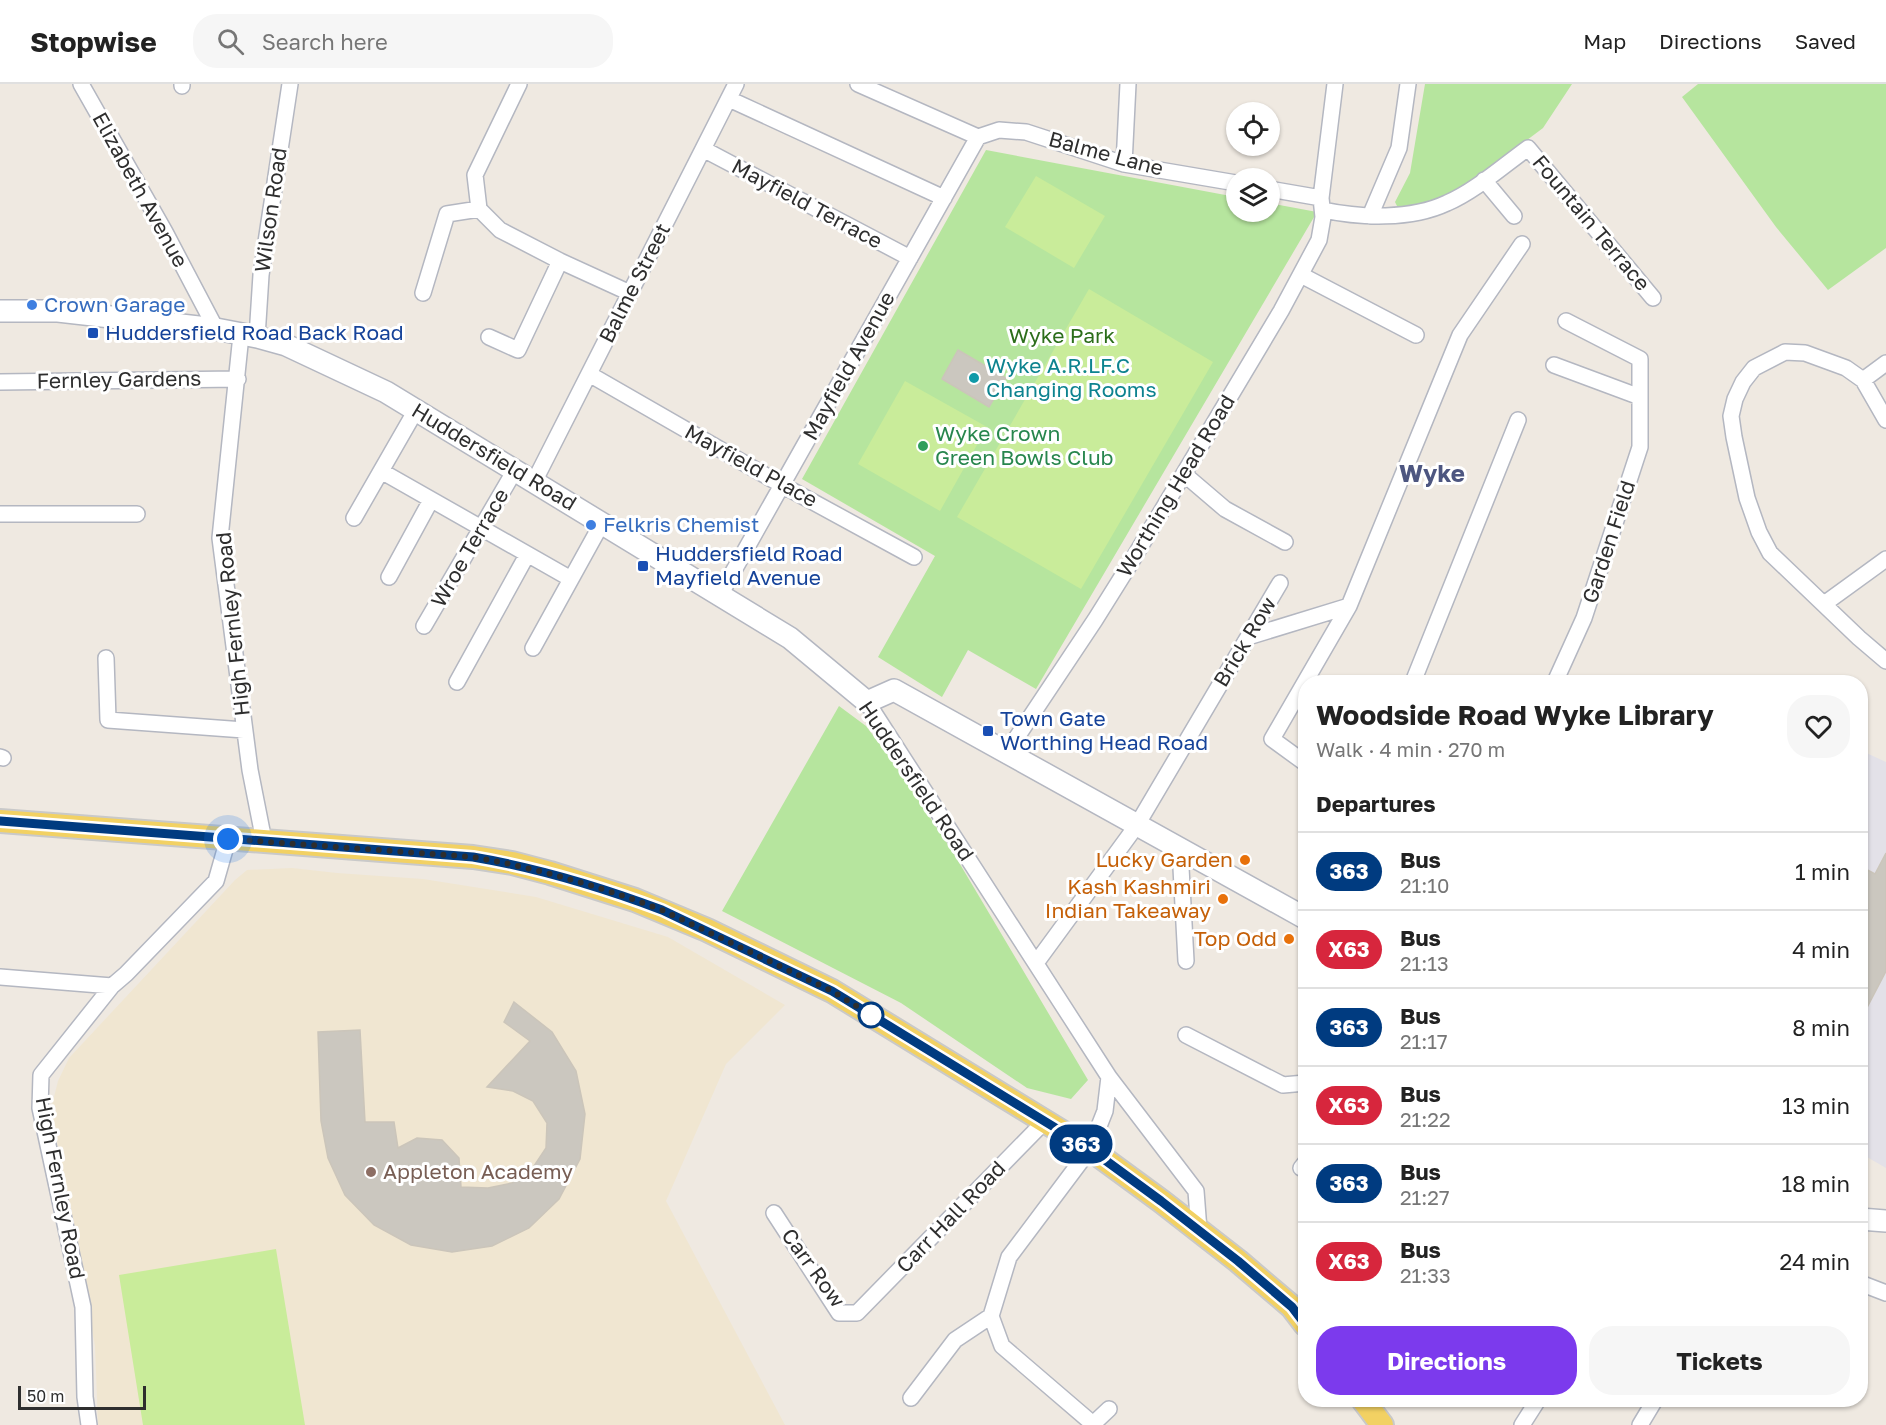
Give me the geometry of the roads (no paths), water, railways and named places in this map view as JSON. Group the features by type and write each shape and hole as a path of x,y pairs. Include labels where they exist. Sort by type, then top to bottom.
{"main road":[{"name":"Huddersfield Road","path":"0,311 58,311 216,329 286,345 359,378 416,410 790,638 867,702"},
{"path":"867,702 894,690 1298,914"},
{"path":"0,821 473,857 512,863 550,873 635,900 698,926 832,991 1090,1149 1199,1230 1292,1307 1298,1315"},
{"path":"1868,1220 1886,1221"},
{"path":"1368,1407 1382,1425"}],"street":[{"name":"Elizabeth Avenue","path":"81,84 165,232 216,329"},
{"name":"Wilson Road","path":"249,336 261,275 290,84"},
{"path":"519,84 476,175 478,209 500,230 630,293"},
{"name":"Balme Street","path":"534,482 736,84"},
{"path":"858,84 978,137"},
{"path":"1124,164 1128,84"},
{"name":"Worthing Head Road","path":"1007,752 1095,620 1184,474 1301,275 1319,240 1335,84"},
{"path":"1370,216 1399,148 1408,84"},
{"path":"729,99 944,198"},
{"name":"Balme Lane","path":"978,137 999,130 1026,132 1124,164 1226,181"},
{"name":"Mayfield Avenue","path":"720,595 978,137"},
{"name":"Fountain Terrace","path":"1484,180 1528,148 1653,298"},
{"name":"Mayfield Terrace","path":"703,149 910,258"},
{"path":"1280,192 1322,204 1345,214 1392,216 1447,204 1484,180 1514,216"},
{"path":"423,292 447,214 478,209"},
{"path":"1309,675 1349,606 1460,335 1522,244"},
{"path":"489,336 518,350 560,261"},
{"path":"1301,275 1416,335"},
{"name":"Garden Field","path":"1558,675 1584,618 1640,447 1640,359 1566,321"},
{"name":"High Fernley Road","path":"249,336 238,379 220,538 244,730 264,841"},
{"path":"1886,420 1863,380 1846,368 1805,353 1785,351 1754,368 1743,382 1731,416 1747,498 1759,532 1770,553 1886,662"},
{"path":"1863,380 1886,363"},
{"path":"1554,365 1640,397"},
{"name":"Mayfield Place","path":"589,374 782,485 914,557"},
{"name":"Fernley Gardens","path":"0,382 238,379"},
{"path":"354,518 416,410"},
{"path":"1416,675 1518,420"},
{"name":"Wroe Terrace","path":"424,626 515,470"},
{"path":"381,471 571,579"},
{"path":"1184,474 1225,508 1286,542"},
{"path":"388,577 432,500"},
{"path":"0,514 138,514"},
{"path":"533,648 602,523"},
{"path":"457,682 527,555"},
{"path":"1824,604 1886,559"},
{"name":"Brick Row","path":"1036,963 1137,825 1280,583"},
{"path":"1248,637 1349,606"},
{"path":"106,658 108,720 244,730"},
{"path":"1298,694 1272,739 1298,758"},
{"name":"Huddersfield Road","path":"867,702 1109,1077 1196,1191 1199,1230"},
{"name":"High Fernley Road","path":"89,1425 85,1396 83,1307 40,1108 41,1075 112,986 216,881 228,839"},
{"path":"1180,849 1186,961"},
{"path":"0,976 112,986"},
{"path":"1186,1035 1283,1084 1298,1083"},
{"path":"911,1398 955,1340 990,1316 1009,1257 1090,1149 1105,1111 1109,1077"},
{"name":"Carr Hall Road","path":"857,1312 1045,1121"},
{"name":"Carr Row","path":"774,1213 839,1313 857,1312"},
{"path":"1868,1286 1886,1293"},
{"path":"990,1316 1002,1346 1092,1425 1109,1409"},
{"path":"1522,1425 1534,1407"},
{"path":"1640,1425 1651,1407"}],"place":[{"name":"Crown Garage","path":"32,305"},
{"name":"Huddersfield Road Back Road","path":"93,333"},
{"name":"Wyke A.R.LF.C Changing Rooms","path":"974,378"},
{"name":"Wyke Crown Green Bowls Club","path":"923,446"},
{"name":"Felkris Chemist","path":"591,525"},
{"name":"Huddersfield Road Mayfield Avenue","path":"643,566"},
{"name":"Town Gate Worthing Head Road","path":"988,731"},
{"name":"Lucky Garden","path":"1245,860"},
{"name":"Kash Kashmiri Indian Takeaway","path":"1223,899"},
{"name":"Top Odd","path":"1289,939"},
{"name":"Appleton Academy","path":"371,1172"}],"district":[{"name":"Wyke","path":"1432,474"}],"park label":[{"name":"Wyke Park","path":"1062,336"}]}
